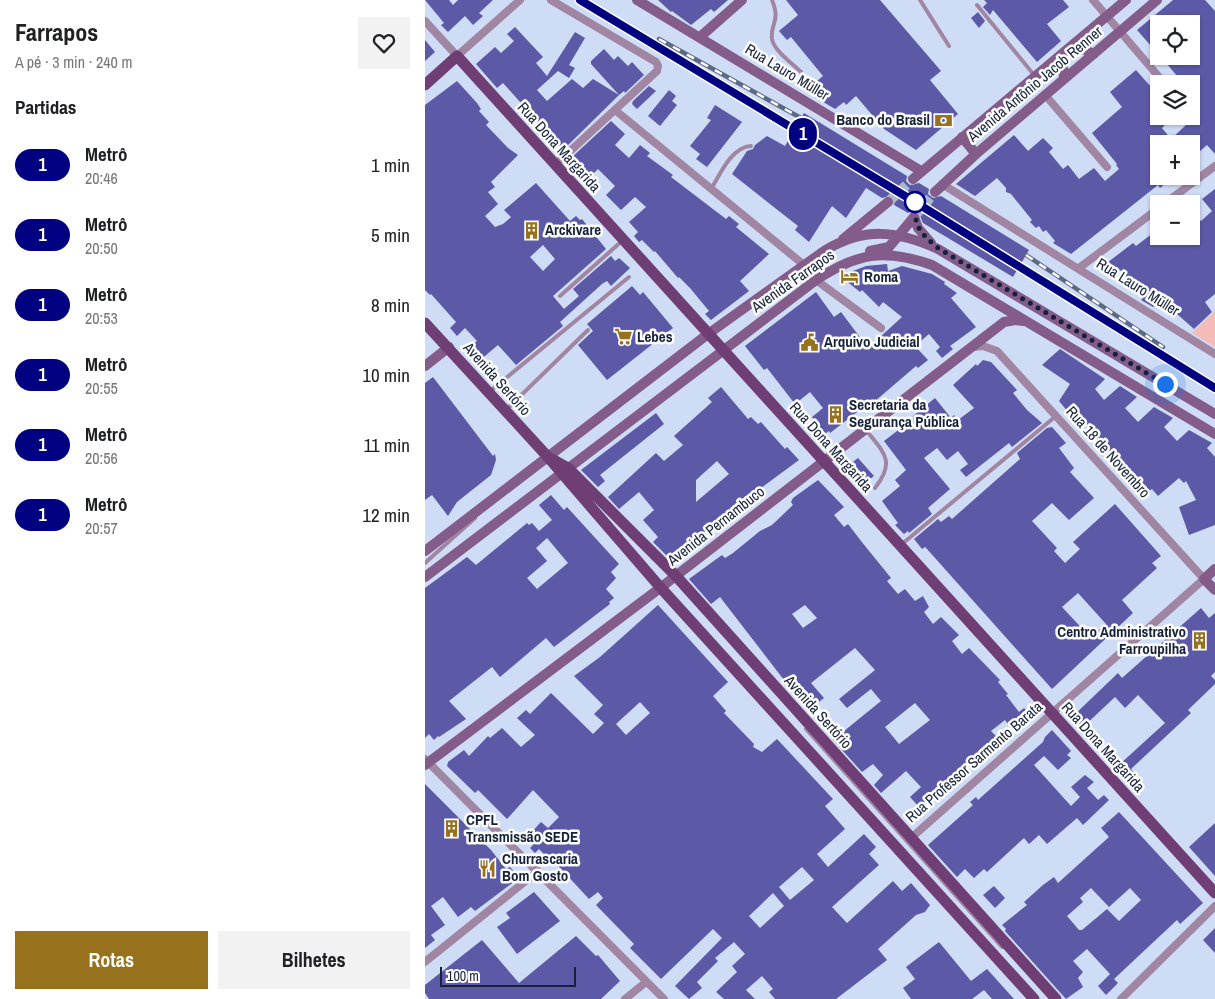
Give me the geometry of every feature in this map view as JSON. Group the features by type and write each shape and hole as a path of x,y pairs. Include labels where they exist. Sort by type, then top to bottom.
{"main road":[{"name":"Rua Lauro Müller","path":"637,0 921,171"},
{"path":"700,37 742,0"},
{"name":"Avenida Antônio Jacob Renner","path":"913,179 1126,0"},
{"name":"Avenida Antônio Jacob Renner","path":"938,188 1157,0"},
{"path":"1082,38 1083,49 1094,54"},
{"path":"425,85 457,56"},
{"name":"Rua Dona Margarida","path":"457,56 1215,893"},
{"path":"1052,63 1063,67 1064,79"},
{"path":"962,137 976,154"},
{"path":"839,242 888,202"},
{"path":"861,256 872,250 889,247 914,217 923,235 938,248"},
{"name":"Avenida Farrapos","path":"425,551 708,334 804,265 839,242 870,235 901,234 938,248 1215,414"},
{"name":"Avenida Farrapos","path":"425,577 816,280 834,268 861,256 903,257 932,264 1215,434"},
{"name":"Avenida Pernambuco","path":"426,762 676,576 1004,322 1015,320 1028,321"},
{"name":"Avenida Sertório","path":"425,322 547,456 676,576 909,840 1056,999"},
{"path":"425,366 449,347"},
{"name":"Avenida Sertório","path":"564,471 662,586 1034,999"},
{"name":"Rua Professor Sarmento Barata","path":"1205,579 1215,569"},
{"name":"Rua 18 de Novembro","path":"1205,579 1215,590"}],"street":[{"path":"457,56 520,0"},
{"path":"551,0 656,62 657,71 555,165"},
{"path":"1093,0 1157,75"},
{"name":"Rua Dona Margarida","path":"425,21 457,56"},
{"path":"1046,96 1107,167"},
{"path":"615,110 804,265"},
{"path":"1176,195 1215,166"},
{"name":"Rua Lauro Müller","path":"938,188 1079,268 1215,354"},
{"path":"1079,268 1150,215"},
{"path":"816,280 881,328"},
{"name":"Rua 18 de Novembro","path":"973,347 983,346 997,351 1205,579"},
{"name":"Rua Professor Sarmento Barata","path":"909,840 1205,579"},
{"path":"426,762 538,871 664,999"},
{"path":"425,962 538,871"},
{"path":"1121,999 1215,906"},
{"path":"625,999 646,982"}],"lane":[{"path":"772,0 777,13 772,37 774,46 801,72"},
{"path":"920,0 949,46"},
{"path":"977,5 1035,77"},
{"path":"711,189 734,154 740,148 751,146"},
{"path":"560,296 623,240"},
{"path":"489,392 629,277"},
{"path":"506,410 588,330"},
{"path":"900,546 1056,416"},
{"path":"866,430 884,454 886,465 886,473 875,488"},
{"path":"425,563 547,456"},
{"path":"425,570 471,541"},
{"path":"662,586 1040,999"},
{"path":"909,840 1049,999"}],"shaded area":[{"path":"1215,311 1215,347 1192,333"}],"building":[{"path":"425,0 449,0 453,5 458,0 493,0 479,13 483,16 473,25 465,16 448,32 441,25 444,23"},
{"path":"658,0 728,0 714,12 711,9 691,25 671,12"},
{"path":"786,0 880,0 941,71 930,80 958,114 916,150 884,129 856,96 846,105 844,102 835,109 805,91 823,76 791,37 787,40 779,31 798,15"},
{"path":"984,0 1063,0 1069,7 1047,24 1061,41 1037,62 993,10 990,15 983,7 987,3"},
{"path":"1173,0 1205,0 1215,11 1215,154 1207,145 1200,151 1200,135 1175,135 1186,125 1200,125 1200,75 1176,75 1168,65 1200,65 1200,15 1155,15"},
{"path":"978,12 985,21 979,28 971,18"},
{"path":"1150,19 1150,45 1137,30"},
{"path":"515,27 543,57 536,63 547,76 575,32 585,38 569,65 575,68 569,78 558,71 537,90 547,101 572,79 583,88 593,79 619,95 563,150 503,83 497,88 476,64 495,47 501,53 514,41 507,34"},
{"path":"425,40 435,52 425,61"},
{"path":"604,49 614,60 618,56 628,66 632,62 644,75 625,93 624,91 619,95 591,64 591,61"},
{"path":"1136,70 1150,86 1150,125 1165,125 1162,128 1168,135 1150,135 1150,185 1158,185 1071,254 1053,243 1055,241 1046,230 1043,232 1039,226 1036,228 1030,222 1032,220 1011,194 1006,192 1006,188 997,178 975,196 956,184 1014,135 1028,151 1043,138 1053,148 1049,152 1063,169 1068,165 1079,179 1094,168 1105,181 1119,169 1092,133 1122,107 1110,92"},
{"path":"457,81 481,109 479,111 489,122 486,125 508,148 518,155 491,182 495,187 488,192 498,204 485,216 495,227 503,224 511,217 504,210 536,183 570,221 576,216 580,220 582,219 606,249 553,296 564,309 579,296 573,289 611,256 615,261 619,258 630,268 611,286 607,281 602,284 560,322 563,326 516,365 498,345 479,361 467,350 477,341 465,328 457,336 450,328 456,322 431,294 425,290 425,105","holes":["543,245 555,259 543,271 530,257"]},
{"path":"649,86 656,91 637,109 632,104 633,101"},
{"path":"669,90 676,96 672,101 677,105 660,126 648,116"},
{"path":"715,105 742,122 707,167 696,159 700,154 690,146 711,120 707,118"},
{"path":"804,113 907,176 906,181 910,185 919,183 929,189 928,194 933,198 941,196 1029,250 1013,277 923,223 918,211 912,210 908,213 894,205 895,200 891,196 882,198 866,188 846,218 832,206 809,242 795,230 798,226 732,174 747,151 753,149 755,145 767,136 785,146"},
{"path":"611,121 625,134 615,145 629,158 640,145 650,153 647,156 673,175 671,177 726,219 729,216 739,224 736,227 769,254 740,281 749,291 711,320 705,314 709,311 690,288 678,278 655,251 642,240 639,242 634,236 638,232 629,222 646,207 635,197 621,210 606,195 615,186 598,169 589,178 571,158"},
{"path":"1215,189 1215,294 1205,302 1212,312 1194,329 1177,314 1158,302 1153,307 1141,300 1143,298 1130,289 1134,286 1120,270 1111,277 1099,269 1133,243 1136,246 1150,235 1150,245 1200,245 1200,220 1212,211 1202,199"},
{"path":"887,264 888,271 902,266 932,274 945,282 944,284 957,293 951,298 976,327 950,346 953,349 942,358 936,351 940,347 929,334 915,346 928,360 918,368 916,366 867,408 865,406 830,433 829,431 825,434 812,417 823,408 810,392 795,404 767,368 764,370 745,346 816,292 834,317 841,312 868,348 902,317 883,302 879,307 862,290 860,292 840,276 866,266"},
{"name":"Lebes","path":"632,286 640,295 643,292 673,328 607,380 578,345 593,331 587,324"},
{"path":"1060,349 1105,379 1095,389 1104,400 1120,386 1137,397 1125,408 1138,422 1154,407 1173,418 1164,427 1177,441 1189,430 1212,443 1207,448 1215,457 1215,525 1189,535 1179,507 1196,500 1186,481 1184,483 1179,478 1158,496 1152,489 1149,491 1119,458 1117,460 1099,438 1096,440 1091,435 1094,433 1075,411 1073,414 1068,412 1059,401 1070,384 1042,365"},
{"path":"983,360 991,362 1017,390 1013,393 1027,410 1042,423 1012,447 1009,443 966,477 960,470 968,464 958,451 947,460 937,448 924,458 950,489 928,508 932,514 909,533 908,531 904,534 895,525 898,523 882,501 900,486 895,480 906,470 884,441 914,418 913,416 935,398 951,418 954,415 958,420 974,408 953,385"},
{"path":"433,377 493,456 495,454 496,460 491,475 457,502 448,516 432,495 425,500 425,383"},
{"path":"721,387 748,419 751,417 758,424 761,422 785,449 787,447 799,460 731,510 691,543 694,546 687,552 682,546 671,555 675,560 673,562 653,542 658,537 643,520 654,510 639,492 619,509 608,497 656,453 664,461 683,445 674,436 712,402 708,398","holes":["717,461 729,474 696,502 696,480"]},
{"path":"656,413 664,424 600,475 605,481 598,487 581,470"},
{"path":"1052,427 1066,443 1059,448 1074,468 1070,472 1094,498 1069,520 1052,503 1032,521 1057,548 1054,551 1065,563 1080,549 1073,542 1115,504 1161,556 1152,563 1157,568 1122,600 1133,613 1052,689 927,549 925,547 922,549 914,539 938,519 941,522 949,516 952,519 1020,459 1017,453 1047,428","holes":["1078,593 1106,624 1090,637 1062,607"]},
{"path":"858,458 874,476 865,483 849,465"},
{"path":"818,480 844,507 834,515 844,527 848,524 891,578 887,581 898,594 905,589 915,601 923,596 929,607 924,612 933,624 941,617 959,635 952,641 962,654 969,648 1000,680 998,682 1019,712 1024,708 1031,715 1017,727 1012,720 1008,724 1005,720 991,731 998,738 990,746 992,749 983,757 980,754 919,807 910,797 921,787 906,771 881,793 874,785 883,775 873,764 862,772 833,740 881,701 871,689 847,708 839,699 875,670 855,648 811,683 824,698 808,711 720,597 711,604 689,579 722,555 725,558 733,553 760,531 772,525 793,505 791,502 793,498","holes":["805,605 817,618 803,628 792,614","915,703 930,720 899,744 885,727"]},
{"path":"551,495 564,510 567,507 619,564 611,572 616,578 606,589 614,598 609,602 610,604 554,647 546,638 500,677 492,667 449,701 466,719 434,740 429,734 425,738 425,588 467,557 476,565 527,523 529,525 532,523 539,531 552,520 539,505","holes":["547,538 568,563 537,589 527,578 547,561 536,548"]},
{"path":"658,605 728,682 713,696 726,711 724,713 754,744 753,747 762,752 777,739 833,799 825,806 845,829 817,854 828,867 864,834 876,847 869,854 879,865 832,907 847,923 893,881 902,891 911,883 930,905 925,912 916,915 878,949 887,960 836,999 775,999 769,992 773,989 762,976 746,990 755,999 724,999 716,992 737,972 732,966 745,954 734,942 715,958 718,961 697,982 702,988 689,999 675,986 722,938 713,929 661,979 630,948 634,944 596,905 603,898 598,892 589,899 551,858 549,859 539,849 535,853 530,848 533,845 526,838 541,822 548,828 559,817 533,790 507,819 478,790 475,793 447,766 448,762 464,750 469,756 488,736 490,738 502,728 521,747 535,735 517,718 526,710 530,714 551,693 593,734 604,723 594,714 603,705 574,676 600,657","holes":["640,702 650,713 626,735 616,724","802,867 814,880 790,900 779,887","773,893 784,906 760,928 749,916"]},
{"path":"1201,608 1209,618 1215,613 1215,672 1211,676 1215,680 1215,684 1188,710 1191,713 1131,769 1137,777 1131,782 1124,775 1128,772 1120,764 1165,723 1138,695 1125,708 1115,697 1081,729 1071,718 1118,673 1122,678"},
{"path":"1052,730 1071,751 1067,755 1071,758 1058,770 1044,756 1034,765 1071,806 1080,797 1071,787 1085,775 1094,782 1087,788 1098,800 1104,795 1109,800 1083,825 1077,818 1047,844 1039,835 1029,844 1024,838 987,872 984,869 974,878 965,869 957,877 928,845 973,805 970,802 976,797 978,800 1043,742"},
{"path":"425,784 491,850 506,869 510,867 519,878 475,911 471,907 458,917 443,897 431,906 445,925 431,935 435,940 425,948"},
{"path":"1119,812 1203,903 1180,924 1177,920 1114,979 1118,983 1106,995 1098,986 1110,974 1087,949 1073,961 1083,972 1078,978 1083,987 1066,999 1005,931 1006,929 1002,925 1027,905 1024,902 1043,885 1054,877 1058,883 1109,837 1101,828","holes":["1091,888 1109,907 1130,888 1141,900 1119,921 1107,909 1082,930 1079,930 1067,916 1083,902 1080,898"]},
{"path":"1215,823 1215,876 1189,847"},
{"path":"994,886 1005,898 995,908 983,895"},
{"path":"534,892 560,921 517,954 497,927 510,918 506,913"},
{"path":"1215,928 1215,953 1203,940"},
{"path":"576,936 596,956 598,955 620,981 601,999 429,999 425,993 425,985 482,940 519,983"},
{"path":"939,942 971,981 987,969 1014,999 992,999 984,990 972,999 911,999 903,988 915,979 906,967"}],"tunnel":[{"path":"888,202 913,179"},
{"path":"914,217 935,192"}],"railway":[{"path":"580,0 795,129"},
{"path":"659,39 801,118"},
{"path":"1026,255 1163,347"},
{"path":"1019,267 1215,388"}],"metro line":[{"name":"1","path":"580,0 915,202 1215,388"}],"place":[{"name":"Banco do Brasil","path":"944,120"},
{"name":"Arckivare","path":"531,230"},
{"name":"Roma","path":"850,277"},
{"name":"Lebes","path":"623,337"},
{"name":"Arquivo Judicial","path":"810,342"},
{"name":"Secretaria da Segurança Pública","path":"835,414"},
{"name":"Centro Administrativo Farroupilha","path":"1200,641"},
{"name":"CPFL Transmissão SEDE","path":"452,829"},
{"name":"Churrascaria Bom Gosto","path":"488,868"}],"route":[{"path":"915,202 914,217 918,228 938,248 1165,384"}]}
